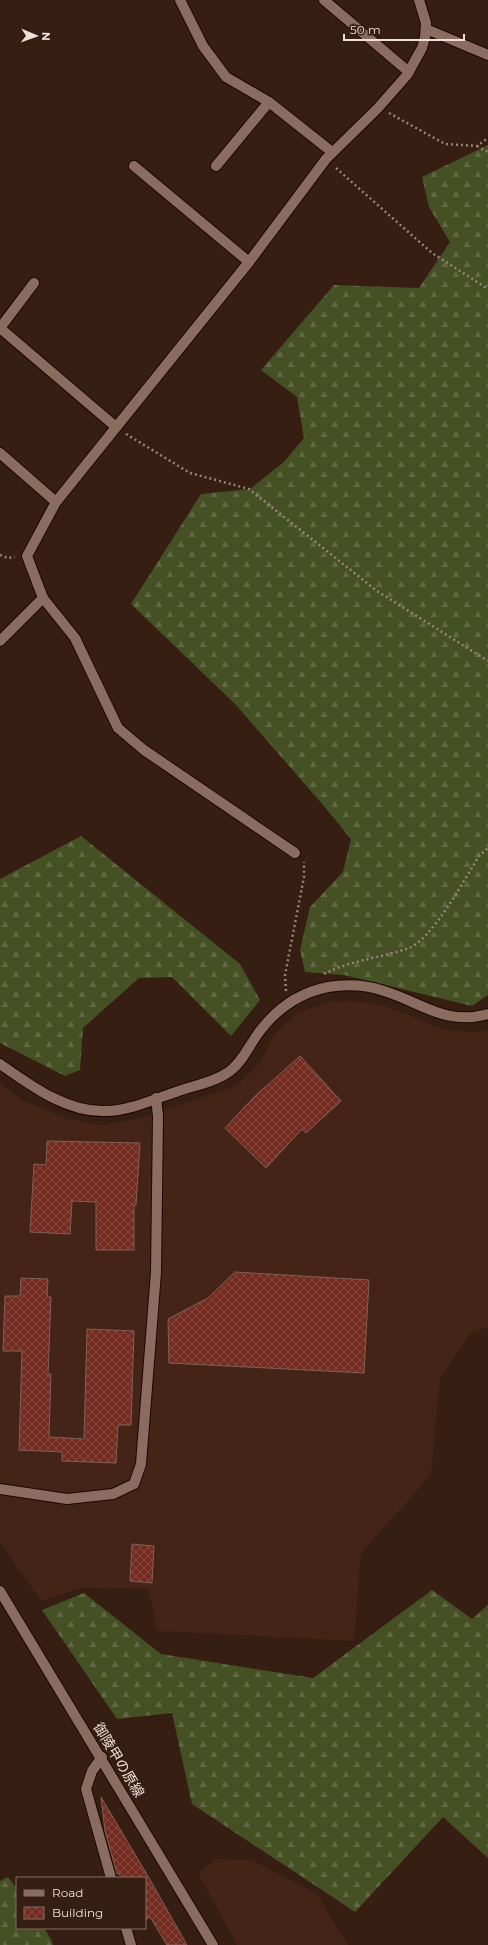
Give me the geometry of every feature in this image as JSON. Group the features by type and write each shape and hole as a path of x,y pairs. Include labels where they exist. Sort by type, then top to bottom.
{"street":[{"path":"180,0 203,46 226,77 269,102 329,155"},
{"path":"324,0 409,72"},
{"path":"295,853 144,750 118,728 75,638 43,598 27,556 56,502 180,350 249,262 329,155 378,108 409,72 422,48 426,29 426,23 419,0"},
{"path":"426,29 488,54"},
{"path":"216,166 269,102"},
{"path":"134,166 249,262"},
{"path":"34,283 0,328 116,427"},
{"path":"0,453 56,502"},
{"path":"0,641 43,598"},
{"path":"0,1064 47,1095 76,1107 106,1111 130,1106 210,1081 229,1072 242,1058 257,1035 288,1003 326,988 348,985 366,986 385,991 429,1010 453,1017 472,1018 488,1014"},
{"path":"0,1489 67,1499 114,1494 134,1484 141,1464 156,1272 158,1116 156,1098"},
{"name":"御陵甲の原線","path":"1,1593 49,1675 102,1757 213,1945"},
{"path":"102,1757 92,1771 86,1789 111,1877"},
{"path":"126,1929 131,1945"}],"path":[{"path":"378,108 445,144 477,146 488,152"},
{"path":"477,146 488,138"},
{"path":"329,155 432,253 488,289"},
{"path":"116,427 190,473 250,489 377,591 488,661"},
{"path":"323,974 350,964 411,947 434,926 479,856 488,848"},
{"path":"288,1003 285,975 304,877 304,863 295,853"}],"shaded area":[{"path":"332,1001 364,1002 386,1006 446,1030 474,1032 488,1030 488,1327 470,1334 440,1379 431,1475 361,1553 354,1641 157,1631 149,1589 82,1588 41,1601 0,1542 0,1083 22,1100 68,1119 101,1125 137,1119 236,1086 259,1064 274,1035 297,1013"},
{"path":"216,1859 252,1860 317,1894 348,1945 237,1945 198,1873"}],"green space":[{"path":"488,145 488,995 472,1006 344,975 305,972 300,950 310,907 343,872 351,839 236,705 131,604 201,494 250,489 284,462 304,438 297,397 261,370 334,285 419,288 450,242 429,207 422,177"},
{"path":"81,836 240,964 260,1000 231,1036 172,977 139,978 83,1028 80,1070 65,1076 0,1043 0,879"},
{"path":"432,1590 472,1619 488,1605 488,1858 443,1817 355,1912 192,1804 172,1713 117,1719 42,1610 84,1593 161,1654 313,1678"},
{"path":"8,1877 16,1888 16,1929 45,1929 53,1945 0,1945 0,1881"}],"building":[{"path":"300,1056 341,1101 306,1133 302,1129 266,1168 225,1128 254,1097"},
{"path":"47,1141 140,1143 136,1205 134,1205 134,1250 96,1250 96,1202 72,1201 70,1234 30,1232 34,1164 46,1165"},
{"path":"235,1272 369,1280 364,1373 169,1363 168,1319 208,1298"},
{"path":"21,1278 48,1279 47,1297 51,1297 48,1374 51,1374 49,1437 84,1439 87,1329 134,1331 131,1425 118,1425 116,1463 62,1461 62,1452 19,1450 22,1351 3,1351 5,1296 20,1296"},
{"path":"132,1544 154,1546 152,1583 130,1581"},
{"path":"101,1797 187,1945 167,1945 150,1917 146,1919 146,1877 121,1877 119,1873 117,1874 105,1831"}]}
